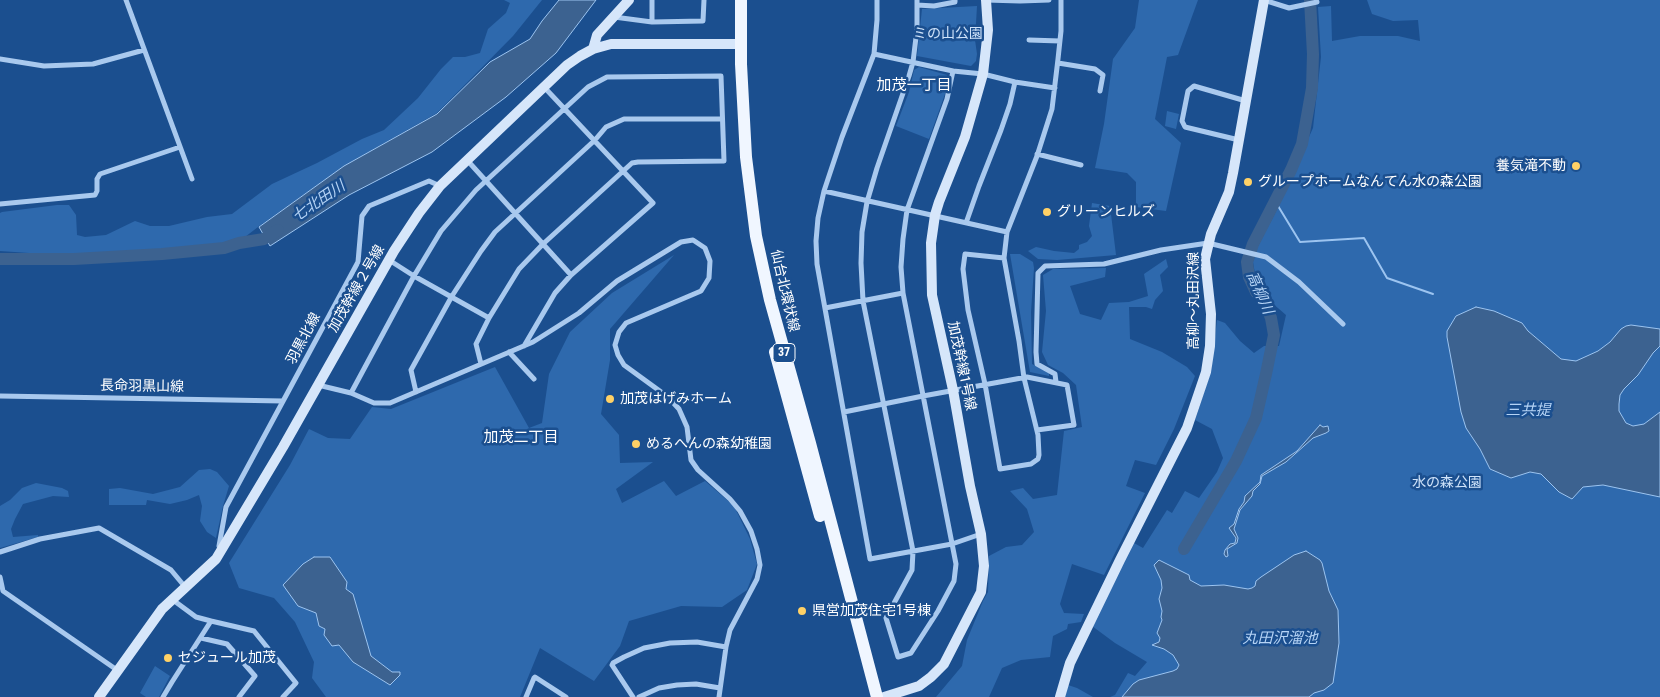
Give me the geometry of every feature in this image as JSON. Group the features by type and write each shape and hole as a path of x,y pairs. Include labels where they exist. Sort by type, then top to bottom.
{"main road":[{"name":"仙台北環状線","path":"734,0 737,44 738,158 751,249 761,299 784,388 868,697"},
{"name":"仙台北環状線","path":"741,0 737,44 741,64 746,157 760,254 770,300 810,443 876,697"}],"street":[{"path":"126,0 192,179"},
{"path":"593,49 597,35 629,0"},
{"path":"652,0 652,22"},
{"path":"614,17 652,22 704,21 704,0"},
{"path":"877,0 874,54 824,191 818,218 816,241 817,264 870,559 952,544 981,534"},
{"path":"953,72 947,98 907,210 902,240 901,267 903,293 956,564 954,581 911,654 898,657 886,618 912,570 913,551 882,404 863,301 860,263 861,240 867,202 913,62 917,29 917,3 934,6 955,2 956,0"},
{"path":"986,0 1049,0"},
{"name":"加茂幹線1号線","path":"884,697 919,686 944,664 981,592 984,566 981,534 932,295 931,243 939,202 965,137 983,74 988,30 986,0"},
{"path":"1004,258 964,254 963,269 965,289 1000,469 1031,464 1038,459 1037,430 1024,378 1004,258 1007,232 1038,154 1052,109 1060,40 1061,0"},
{"path":"1264,0 1289,8 1317,2"},
{"name":"高柳～丸田沢線","path":"1060,697 1070,664 1187,428 1206,372 1210,346 1211,314 1205,259 1208,243 1229,192 1264,0"},
{"path":"1029,40 1060,40"},
{"name":"加茂幹線２号線","path":"99,697 162,609 216,559 419,213 440,186 466,159 567,65 593,49 611,44 737,44"},
{"path":"0,59 44,66 94,64 144,50"},
{"path":"874,54 953,72 983,74 1015,82 1054,88"},
{"path":"1058,63 1095,68 1103,74 1100,91"},
{"path":"351,393 414,276 441,231 476,190 588,87 607,77 721,76 724,160 632,163 543,244 519,269 489,318 476,344 481,364"},
{"path":"966,223 1001,130 1015,82"},
{"path":"524,346 556,293 571,275 653,204 544,86"},
{"path":"1239,140 1185,127 1182,121 1188,91 1194,86 1246,101"},
{"path":"416,392 411,370 452,296 480,251 495,232 595,140 606,127 624,119 722,119"},
{"path":"0,204 95,195 97,179 100,174 180,147"},
{"path":"1038,154 1081,165"},
{"path":"466,159 571,275"},
{"name":"羽黒北線","path":"223,548 219,546 226,507 358,262 362,216 369,206 429,181 440,186"},
{"path":"824,191 1007,232"},
{"path":"318,385 351,393 374,403 390,403 533,342 578,313 617,281 681,242 693,240 705,248 710,261 709,278 701,291 626,324 619,332 615,345 618,356 624,365 668,397 679,409 687,427 691,460 698,470 736,505 754,539 759,558 757,580 733,624 726,647 719,697"},
{"path":"1056,382 1055,374 1037,364 1038,273 1045,266 1104,264 1161,250 1208,243 1266,257 1299,282 1343,324"},
{"path":"390,260 414,276 489,318"},
{"path":"825,308 903,293"},
{"path":"509,352 534,379"},
{"path":"844,412 1027,377 1067,385 1074,425 1037,430"},
{"name":"長命羽黒山線","path":"0,396 283,401"},
{"path":"0,552 40,539 99,528 171,570 186,588"},
{"path":"0,578 3,591 117,670"},
{"path":"173,600 196,617 254,631 296,683 283,697"},
{"path":"163,697 211,621"},
{"path":"200,638 227,644 256,676 239,697"},
{"path":"633,697 612,665 613,663 638,651 670,643 697,642 726,647"},
{"path":"526,697 535,677 566,697"},
{"path":"639,697 659,688 677,685 696,684 720,688"}],"green space":[{"path":"504,0 542,0 513,36 437,113 344,166 241,240 217,245 73,256 0,251 0,213 2,212 69,205 76,215 77,235 85,237 106,235 135,221 150,226 169,226 207,217 232,214 272,184 384,130 418,98 453,57 465,57 480,53 488,29 506,13 510,3"},
{"path":"1139,0 1198,0 1178,55 1167,57 1155,119 1181,143 1166,211 1136,207 1136,182 1127,173 1095,168 1104,124 1113,59 1135,28"},
{"name":"水の森公園","path":"1367,0 1660,0 1660,697 1110,697 1115,695 1128,673 1135,676 1147,662 1115,643 1092,626 1134,543 1143,548 1167,510 1172,513 1185,491 1199,498 1217,472 1223,458 1212,429 1195,420 1211,371 1217,320 1225,323 1240,341 1254,353 1264,346 1279,346 1286,315 1271,302 1255,274 1253,262 1257,248 1278,207 1313,128 1321,57 1318,7 1331,6 1332,41 1360,36 1398,36 1420,41 1418,20 1393,21 1372,14"},
{"name":"ミの山公園","path":"977,6 975,40 977,54 976,61 971,66 917,56 922,9"},
{"path":"919,67 947,75 945,94 929,139 896,126 909,92 914,70"},
{"path":"1167,111 1179,114 1176,129 1165,126"},
{"path":"1092,203 1110,206 1116,255 1057,260 1038,259 1028,251 1036,247 1074,253 1079,249 1079,245 1087,242 1092,236 1089,226"},
{"path":"1010,254 1020,254 1033,262 1031,312 1032,364 1049,373 1049,376 1030,372"},
{"path":"674,255 610,329 610,360 601,414 619,435 620,463 653,462 616,489 622,503 664,481 676,496 705,481 734,506 750,539 757,564 747,590 722,607 681,606 629,621 620,646 594,681 540,648 520,697 326,697 312,678 314,662 295,622 274,598 239,588 229,563 290,465 309,429 328,438 350,439 372,407 391,409 495,367 529,428 542,423 549,374 570,332 612,293"},
{"path":"1166,259 1168,267 1160,275 1163,291 1155,300 1152,309 1129,307 1130,339 1162,352 1187,367 1195,376 1174,429 1156,465 1135,460 1126,486 1145,493 1104,575 1072,564 1060,604 1064,613 1084,614 1081,622 1068,624 1067,629 1053,636 1050,657 1021,660 1002,668 989,697 936,697 962,666 967,640 988,592 989,556 1006,547 1022,545 1034,532 1027,509 1010,491 1023,488 1033,499 1057,495 1064,431 1082,427 1076,385 1063,373 1048,365 1042,352 1046,311 1043,275 1053,269 1106,268 1105,277 1070,286 1080,314 1101,320 1109,303 1129,302 1148,296 1144,274"},
{"path":"210,469 217,472 229,486 216,538 207,532 200,521 202,506 199,495 170,504 147,500 146,505 109,505 109,489 120,488 153,494 180,487 199,470"},
{"path":"36,483 62,488 68,491 69,497 53,496 23,504 11,529 13,537 38,535 38,537 0,548 0,506 10,500 22,488"},
{"path":"155,666 170,676 159,697 146,697 140,693"},
{"path":"1068,685 1077,688 1093,697 1065,697"}],"water":[{"path":"559,0 596,0 556,53 506,97 432,152 349,195 270,246 259,227 344,166 437,114 490,62 530,39"},
{"name":"三共提","path":"1476,307 1494,311 1522,323 1528,331 1561,359 1576,361 1598,351 1626,326 1660,329 1660,346 1620,395 1619,411 1626,423 1633,426 1644,424 1660,412 1660,497 1603,485 1583,487 1572,499 1559,492 1541,474 1530,472 1511,478 1490,469 1466,428 1461,412 1447,337 1447,331 1456,316"},
{"path":"1320,425 1323,427 1328,426 1329,431 1313,438 1286,462 1262,476 1260,484 1240,510 1234,529 1238,538 1237,543 1227,549 1228,556 1226,557 1224,554 1225,550 1230,544 1235,543 1236,538 1229,528 1234,524 1245,496 1260,482 1261,475 1297,451"},
{"name":"丸田沢溜池","path":"1306,551 1322,563 1329,591 1338,610 1339,643 1333,683 1324,690 1314,693 1309,697 1122,697 1139,680 1173,671 1179,665 1173,655 1164,649 1152,645 1159,642 1160,638 1157,633 1162,620 1159,599 1162,588 1161,580 1154,565 1159,560 1189,575 1190,580 1201,586 1224,585 1248,589 1255,586 1256,581 1261,577 1294,555"},
{"path":"314,557 330,557 347,582 346,589 353,594 371,656 392,672 400,672 400,675 390,685 353,662 339,645 332,646 324,635 325,629 319,626 316,613 298,606 283,585 303,564"}],"waterway":[{"name":"高柳川","path":"1184,549 1236,461 1256,418 1274,335 1271,318 1264,300 1256,292 1249,277 1247,262 1253,244 1291,170 1302,144 1312,88 1313,54 1310,0"},
{"path":"1275,201 1300,242 1364,238 1387,278 1433,294"},
{"name":"七北田川","path":"0,259 74,259 224,248 239,243 264,239 278,230"}],"place":[{"name":"養気滝不動","path":"1576,166"},
{"name":"グループホームなんてん水の森公園","path":"1248,182"},
{"name":"グリーンヒルズ","path":"1047,212"},
{"name":"加茂はげみホーム","path":"610,399"},
{"name":"めるへんの森幼稚園","path":"636,444"},
{"name":"県営加茂住宅1号棟","path":"802,611"},
{"name":"セジュール加茂","path":"168,658"}],"district":[{"name":"加茂一丁目","path":"914,86"},
{"name":"加茂二丁目","path":"521,438"}]}
